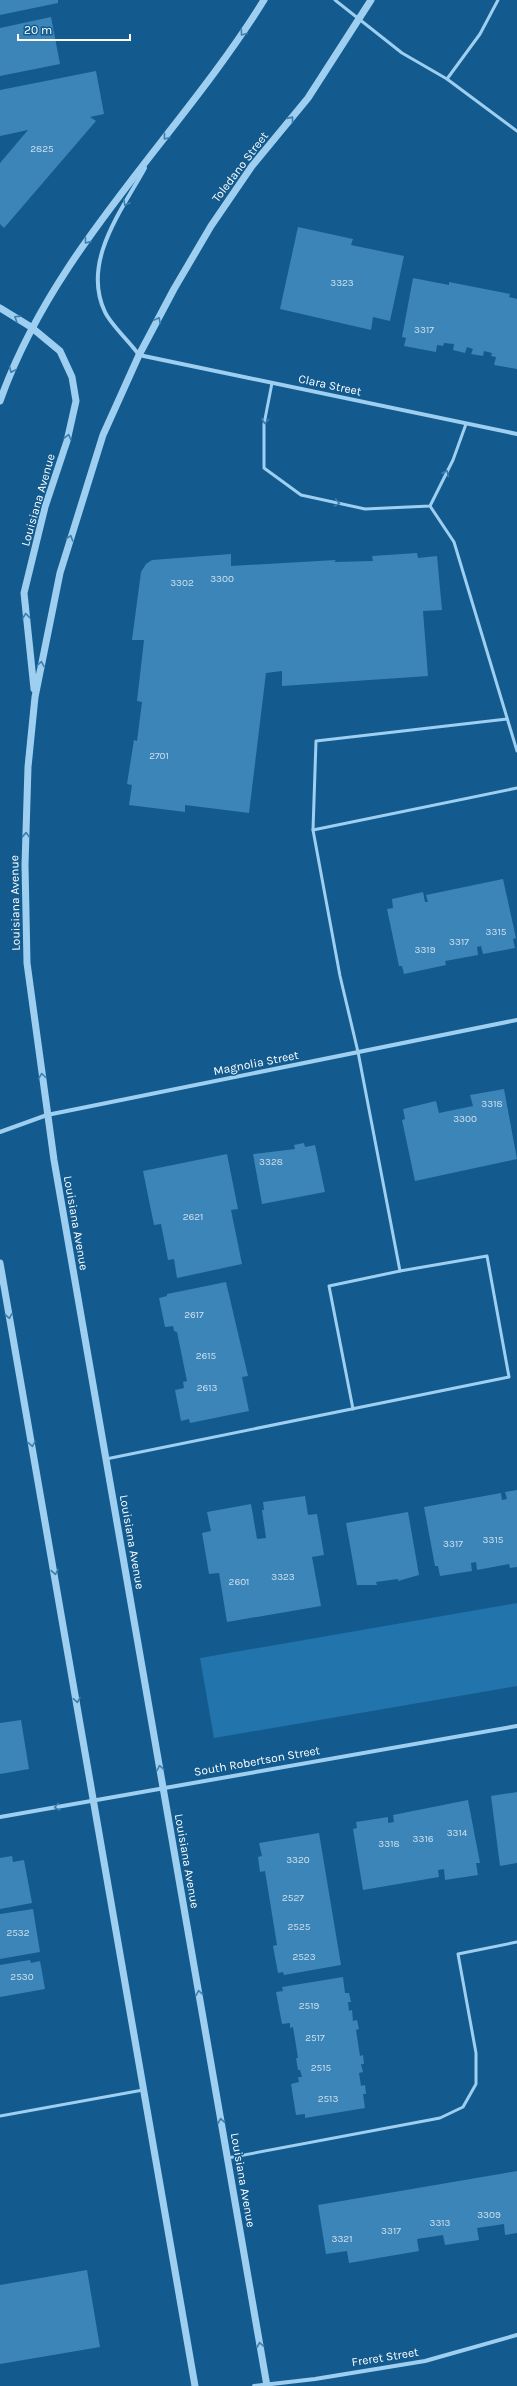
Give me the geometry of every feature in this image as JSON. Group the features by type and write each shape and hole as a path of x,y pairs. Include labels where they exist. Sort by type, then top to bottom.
{"street":[{"path":"0,401 31,327 66,270 151,156 192,104 264,0"},
{"name":"Toledano Street","path":"139,355 211,226 252,166 308,98 371,0"},
{"path":"139,355 105,312 96,280 102,248 151,156"},
{"name":"Louisiana Avenue","path":"0,308 31,327 60,351 72,376 76,401 67,441 45,507 24,593 35,697"},
{"name":"Clara Street","path":"139,355 517,434"},
{"name":"Louisiana Avenue","path":"139,355 103,435 70,538 52,608 35,697 28,767 25,865 27,963 47,1115 267,2385"},
{"name":"Magnolia Street","path":"0,1132 47,1115 517,1020"},
{"path":"0,1263 95,1799 195,2386"},
{"name":"South Robertson Street","path":"0,1817 95,1799 517,1726"},
{"name":"Freret Street","path":"254,2386 315,2379 425,2361 517,2334"}],"lane":[{"path":"335,0 402,53 447,79 517,131"},
{"path":"447,79 480,34 498,0"},
{"path":"272,382 264,424 264,468 301,495 365,509 430,506"},
{"path":"430,506 453,460 466,424"},
{"path":"430,506 454,542 517,751"},
{"path":"400,1271 358,1052 340,976 313,830 316,741 507,719"},
{"path":"313,830 517,788"},
{"path":"106,1459 353,1409 509,1377 487,1256 400,1271 329,1286 353,1409"},
{"path":"228,2158 440,2118 463,2107 476,2084 476,2053 458,1954 517,1942"},
{"path":"0,2116 144,2089"}],"shaded area":[{"path":"517,1603 517,1686 214,1738 200,1658"}],"building":[{"path":"0,0 58,0 58,3 0,15"},
{"path":"51,17 60,64 0,76 0,28"},
{"path":"96,71 104,114 90,117 96,121 4,228 0,224 0,163 28,130 0,136 0,90"},
{"path":"298,227 353,239 351,245 404,256 390,321 373,317 371,330 280,309"},
{"path":"413,278 449,285 449,282 510,294 509,297 517,299 517,369 494,365 496,357 491,356 492,353 484,351 483,356 471,354 473,349 467,347 465,353 453,350 454,344 444,343 443,346 437,345 436,352 404,346 406,338 402,337"},
{"path":"417,553 418,558 437,556 442,610 423,611 428,676 282,686 282,671 266,673 249,813 185,805 185,812 129,805 132,785 127,784 134,740 137,741 142,702 137,701 144,640 132,640 141,572 146,564 152,560 231,554 231,566 336,560 334,562 373,561 372,556"},
{"path":"503,879 516,938 513,939 515,948 483,954 481,946 477,947 478,955 445,961 446,965 404,974 402,966 399,966 387,909 393,908 392,899 423,892 425,902 428,902 426,895"},
{"path":"504,1089 517,1159 415,1181 402,1120 405,1119 403,1109 436,1101 439,1113 473,1106 470,1095"},
{"path":"304,1143 305,1147 315,1145 325,1192 262,1204 253,1154 295,1149 294,1145"},
{"path":"227,1154 238,1209 231,1210 242,1264 177,1278 174,1259 168,1260 161,1224 154,1225 143,1171"},
{"path":"226,1282 248,1376 242,1377 249,1411 190,1423 189,1419 181,1421 175,1390 184,1388 183,1382 187,1381 177,1332 174,1331 173,1326 165,1327 159,1298 167,1296 167,1294"},
{"path":"517,1490 517,1567 510,1568 509,1564 477,1570 476,1562 471,1563 472,1571 440,1576 438,1566 435,1566 424,1507 501,1493 502,1500 507,1499 505,1492"},
{"path":"305,1496 308,1515 317,1514 324,1555 312,1557 321,1606 227,1622 219,1573 209,1574 202,1533 211,1531 207,1512 251,1504 257,1539 266,1538 262,1510 264,1510 263,1502"},
{"path":"408,1512 419,1575 398,1581 398,1579 376,1582 377,1585 357,1585 346,1523"},
{"path":"21,1720 29,1769 0,1774 0,1723"},
{"path":"517,1792 517,1863 500,1866 491,1796"},
{"path":"468,1800 480,1863 476,1863 478,1875 445,1880 444,1869 438,1870 439,1877 363,1890 353,1829 357,1828 356,1822 388,1817 388,1823 394,1822 393,1815"},
{"path":"319,1833 341,1965 284,1975 283,1972 278,1973 273,1946 277,1945 265,1871 260,1872 258,1857 262,1856 259,1843"},
{"path":"12,1856 13,1862 24,1860 32,1903 0,1909 0,1858"},
{"path":"33,1909 40,1952 0,1959 0,1914"},
{"path":"30,1960 31,1963 40,1961 45,1989 0,1997 0,1965"},
{"path":"343,1977 345,1993 349,1993 351,2002 348,2002 349,2011 352,2010 353,2021 357,2020 359,2029 356,2030 360,2056 363,2055 364,2064 361,2064 363,2072 359,2073 361,2086 365,2085 366,2094 363,2094 365,2108 305,2118 305,2114 296,2115 291,2084 299,2082 298,2077 302,2077 300,2070 298,2070 296,2058 298,2058 293,2027 290,2028 290,2023 282,2024 276,1992 283,1991 282,1987"},
{"path":"517,2171 517,2233 505,2235 504,2224 477,2228 479,2240 445,2245 443,2235 417,2239 419,2251 349,2263 347,2251 326,2254 318,2205"},
{"path":"87,2270 100,2347 0,2364 0,2285"}]}
